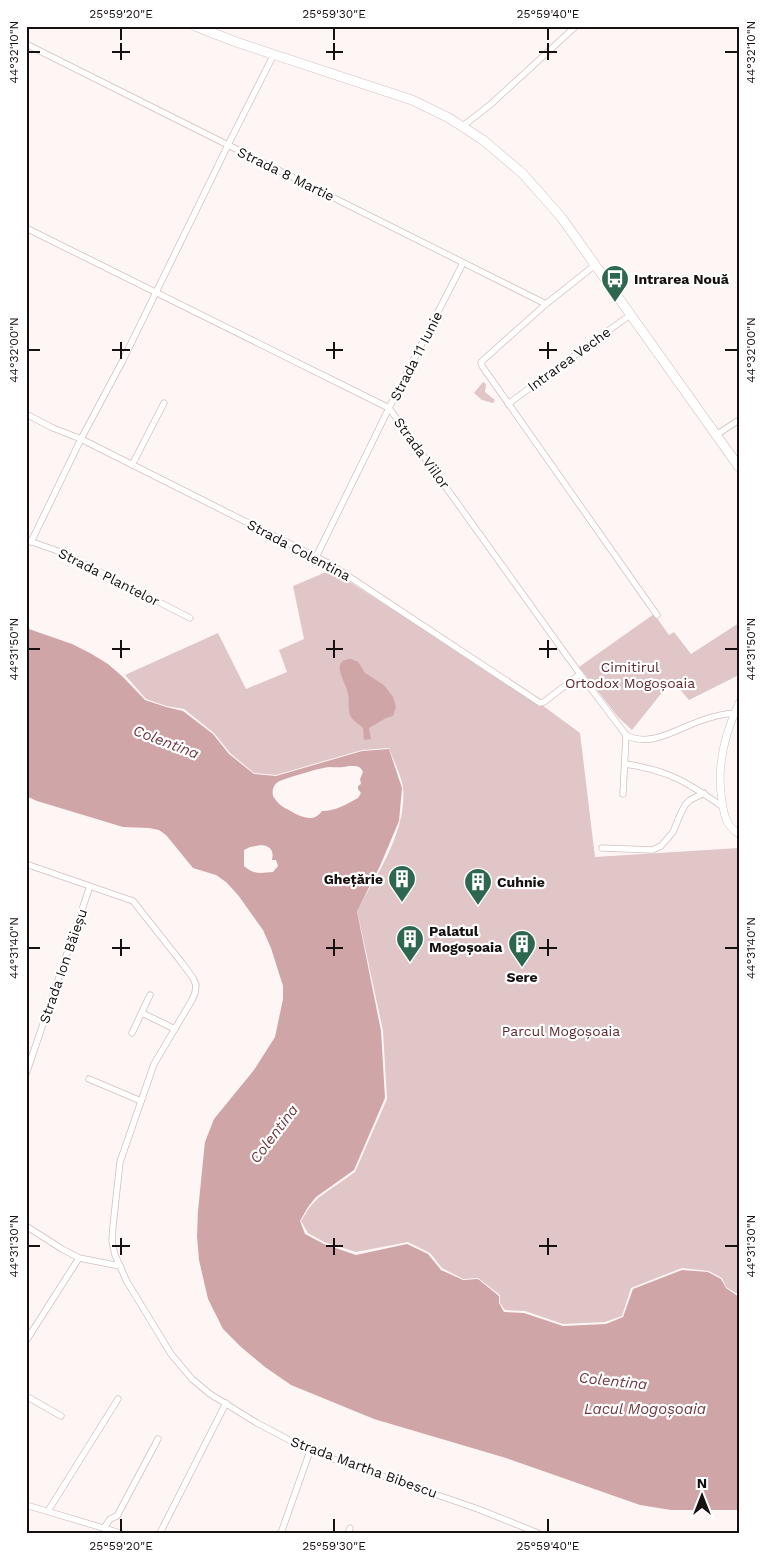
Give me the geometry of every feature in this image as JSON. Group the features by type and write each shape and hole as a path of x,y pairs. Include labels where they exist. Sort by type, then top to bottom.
{"main road":[{"path":"195,26 214,30 274,54 412,100 463,126 502,156 532,184 561,217 739,467"}],"street":[{"path":"463,126 491,104 576,26"},
{"name":"Strada 8 Martie","path":"26,44 546,304"},
{"path":"29,541 122,362 274,54"},
{"name":"Strada Viilor","path":"26,228 389,408 626,735"},
{"name":"Strada 11 Iunie","path":"316,556 463,263"},
{"path":"595,265 546,304 481,362 508,404 657,615"},
{"name":"Intrarea Veche","path":"508,404 630,315"},
{"path":"132,465 164,403"},
{"name":"Strada Colentina","path":"26,414 53,428 81,439 316,556 540,702 544,702 580,674"},
{"path":"716,435 739,420"},
{"name":"Strada Plantelor","path":"29,541 61,552 190,618"},
{"path":"739,702 724,746 719,786 729,826 739,834"},
{"path":"623,794 626,735 637,739 659,737 701,720 734,713"},
{"path":"625,764 664,772 676,777 704,793 723,807"},
{"path":"602,848 652,850 661,846 676,826 685,805 690,800 704,793"},
{"name":"Strada Martha Bibescu","path":"26,864 133,901 193,978 196,985 194,993 175,1029 154,1064 120,1162 112,1241 115,1255 131,1288 171,1354 192,1379 210,1394 257,1423 310,1451 478,1509 538,1533"},
{"name":"Strada Ion Băieșu","path":"26,1074 90,886"},
{"path":"132,1033 150,995"},
{"path":"142,1013 175,1029"},
{"path":"89,1079 141,1101"},
{"path":"26,1226 79,1258 120,1266"},
{"path":"26,1341 79,1258"},
{"path":"26,1396 61,1416"},
{"path":"48,1512 118,1400"},
{"path":"160,1533 226,1404"},
{"path":"104,1528 110,1519 117,1516 158,1439"},
{"path":"281,1533 310,1451"},
{"path":"26,1505 120,1533"}],"green space":[{"path":"483,382 486,384 485,392 495,400 493,403 482,400 474,393"},
{"name":"Parcul Mogoșoaia","path":"331,570 546,708 580,733 595,857 739,848 739,1295 726,1287 722,1278 709,1271 682,1268 631,1288 622,1316 605,1322 563,1324 525,1311 505,1310 500,1303 500,1295 478,1278 463,1279 442,1268 430,1253 408,1242 356,1252 324,1242 308,1233 301,1221 318,1198 355,1172 387,1099 383,1031 357,910 389,852 395,836 403,804 401,779 389,748 362,750 276,775 254,773 230,753 214,733 184,709 166,706 146,699 125,675 218,633 246,689 287,672 279,650 304,639 293,586"},
{"name":"Cimitirul Ortodox Mogoșoaia","path":"654,614 669,635 674,632 691,654 739,623 739,675 689,700 672,680 632,730 618,717 579,667"}],"water":[{"name":"Lacul Mogoșoaia","path":"26,628 72,644 90,653 108,664 145,700 183,711 213,734 229,754 254,774 276,776 362,751 389,749 402,788 399,821 380,866 357,911 381,1031 385,1098 354,1170 316,1197 308,1207 300,1221 305,1234 324,1244 356,1255 407,1244 428,1254 441,1270 463,1280 478,1279 499,1296 499,1303 504,1312 524,1313 563,1326 606,1324 623,1317 633,1289 682,1270 708,1272 721,1279 726,1288 739,1297 739,1510 671,1510 640,1505 506,1458 374,1419 291,1385 265,1367 223,1329 208,1299 199,1260 197,1236 198,1211 205,1142 214,1119 254,1070 275,1037 283,999 283,986 271,948 263,930 238,895 226,882 216,875 193,868 166,835 159,830 123,827 26,796","holes":["329,767 359,767 363,772 360,779 361,784 358,786 361,793 358,798 341,807 322,811 316,817 305,817 294,813 282,806 273,796 274,786 281,780","261,845 269,848 273,854 272,860 276,860 278,866 273,872 254,872 244,866 244,850"]},
{"path":"351,659 358,662 365,673 384,685 393,697 396,707 393,716 369,728 371,739 364,740 363,728 350,714 347,689 340,668 344,660"}],"place":[{"name":"Intrarea Nouă","path":"615,303"},
{"name":"Ghețărie","path":"402,903"},
{"name":"Cuhnie","path":"478,906"},
{"name":"Palatul Mogoșoaia","path":"410,963"},
{"name":"Sere","path":"522,968"}],"water label":[{"name":"Colentina","path":"166,742"},
{"name":"Colentina","path":"274,1134"},
{"name":"Colentina","path":"613,1381"}]}
